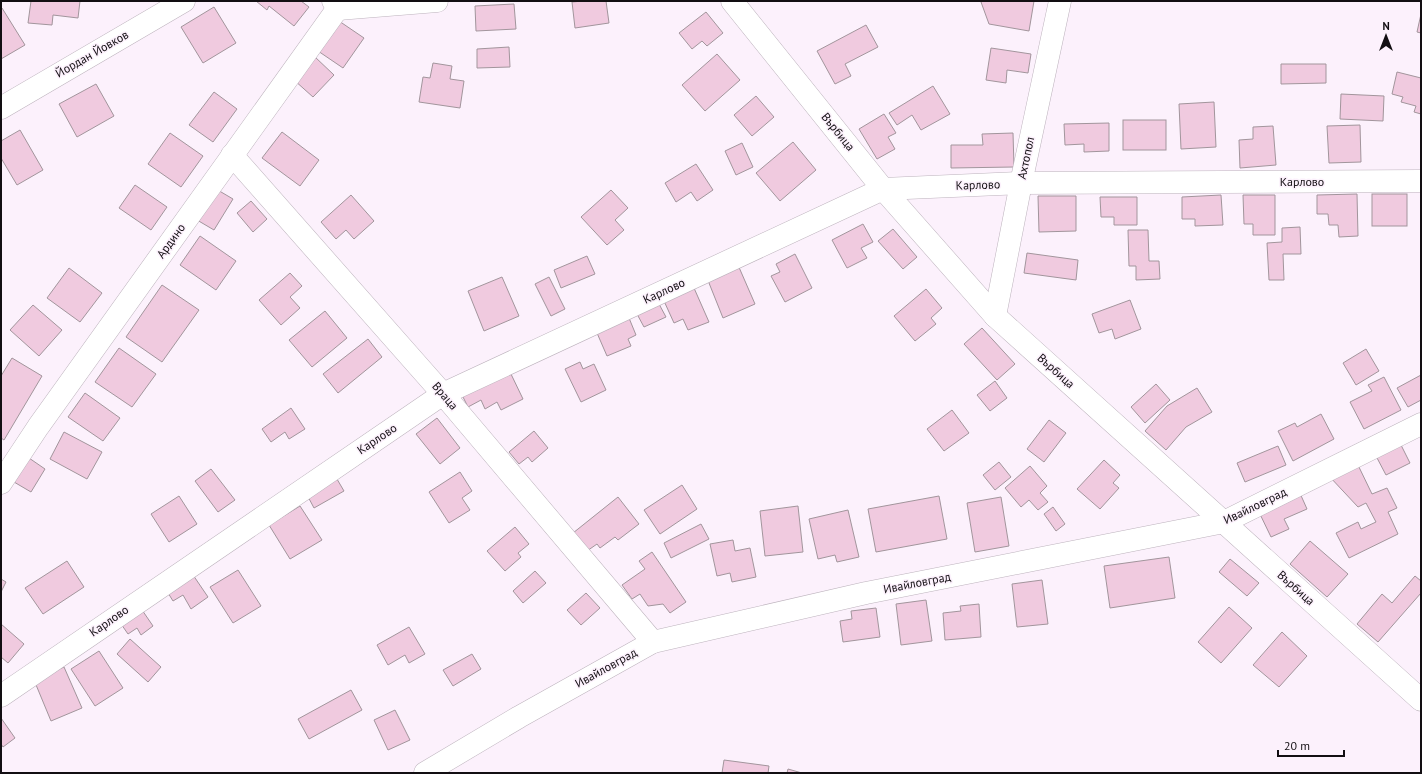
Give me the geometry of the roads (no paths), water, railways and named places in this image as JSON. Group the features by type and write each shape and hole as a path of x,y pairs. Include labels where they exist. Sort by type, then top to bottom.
{"street":[{"name":"Йордан Йовков","path":"1,108 184,1"},
{"path":"338,4 437,1"},
{"name":"Върбица","path":"732,1 884,189 995,316 1421,700"},
{"name":"Ахтопол","path":"995,316 1021,183 1060,1"},
{"name":"Ардино","path":"1,483 38,427 338,4"},
{"name":"Враца","path":"232,155 443,394 653,642"},
{"name":"Карлово","path":"1,696 443,394 884,189 1021,183 1421,181"},
{"name":"Ивайловград","path":"426,773 519,717 653,642 866,593 1224,522 1421,424"}]}
